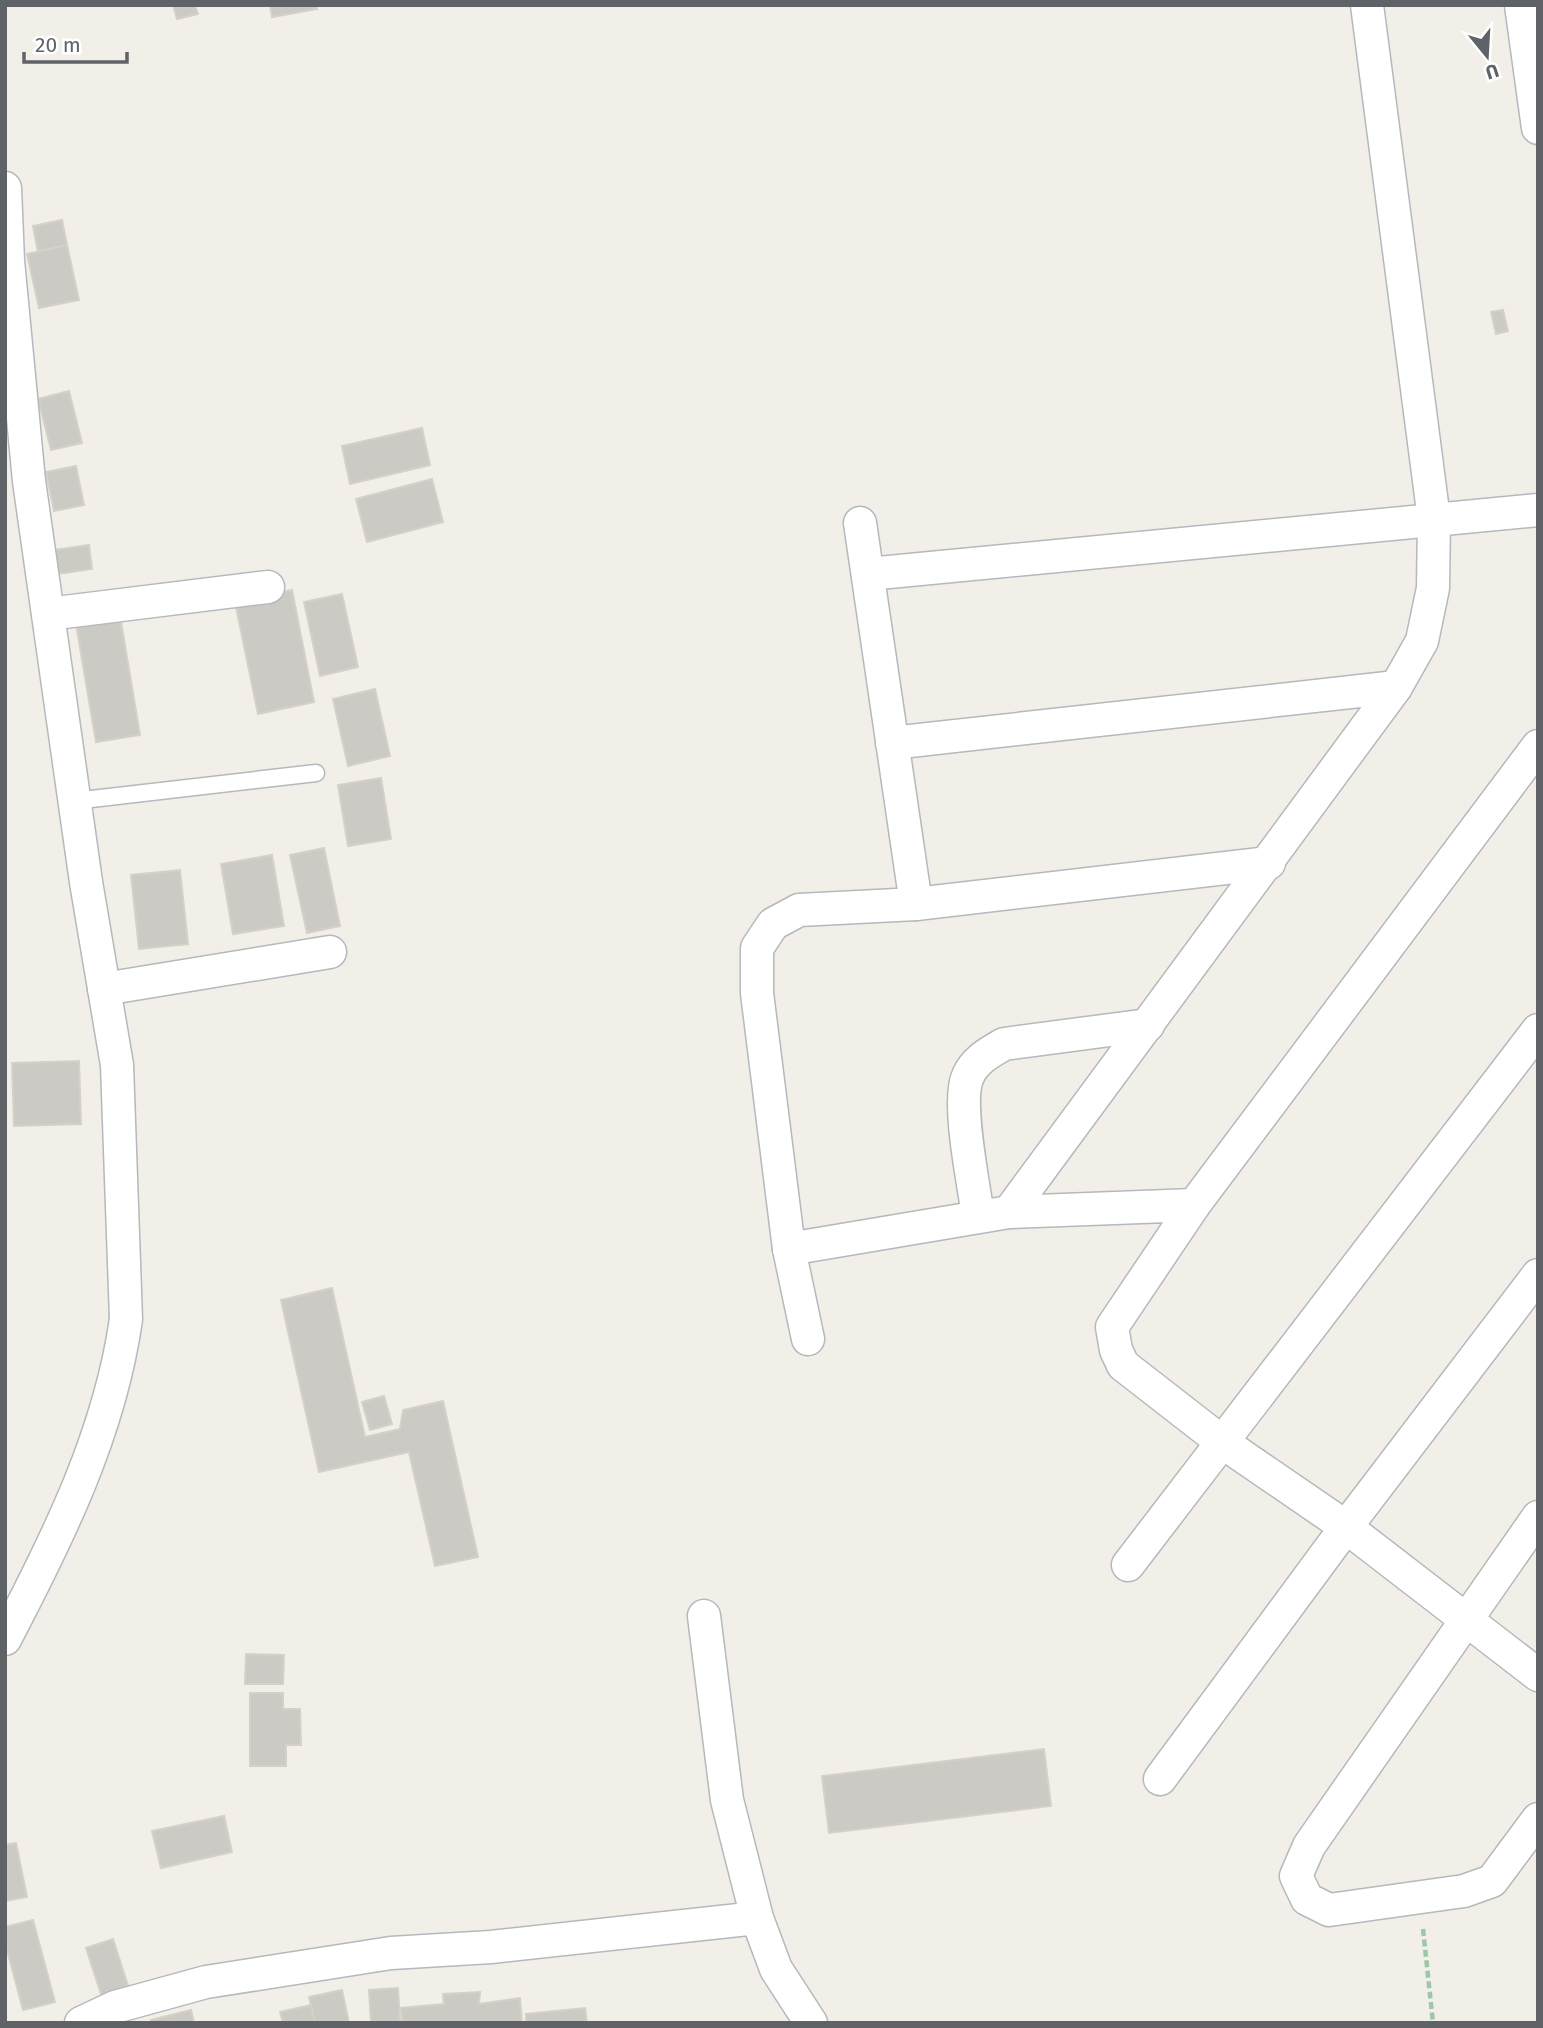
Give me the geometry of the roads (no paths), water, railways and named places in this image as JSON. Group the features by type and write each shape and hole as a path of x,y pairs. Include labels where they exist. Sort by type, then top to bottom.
{"street":[{"path":"1009,1212 1269,863 1396,687 1422,641 1433,588 1434,519 1367,5"},
{"path":"1521,5 1538,128"},
{"path":"5,188 8,261 26,453 74,801 117,1065 126,1319 120,1360 109,1401 60,1533 5,1639"},
{"path":"868,574 1538,510"},
{"path":"860,523 916,904"},
{"path":"48,614 268,587"},
{"path":"892,743 1396,687"},
{"path":"1538,746 1194,1205 1112,1327 1116,1350 1123,1365 1222,1442 1346,1527 1464,1621 1538,1675"},
{"path":"808,1339 789,1249 757,993 757,948 773,924 799,910 916,904 1269,863"},
{"path":"104,989 330,951"},
{"path":"978,1216 963,1097 968,1075 983,1056 1004,1044 1149,1025"},
{"path":"1128,1565 1538,1030"},
{"path":"789,1249 1009,1212 1194,1205"},
{"path":"1160,1779 1346,1527 1538,1275"},
{"path":"1538,1517 1310,1846 1296,1876 1307,1899 1329,1910 1464,1891 1492,1881 1538,1819"},
{"path":"704,1616 727,1800 757,1918 776,1969 811,2023"},
{"path":"81,2023 115,2007 206,1982 377,1955 491,1947 757,1918"}],"lane":[{"path":"74,801 316,773"}]}
